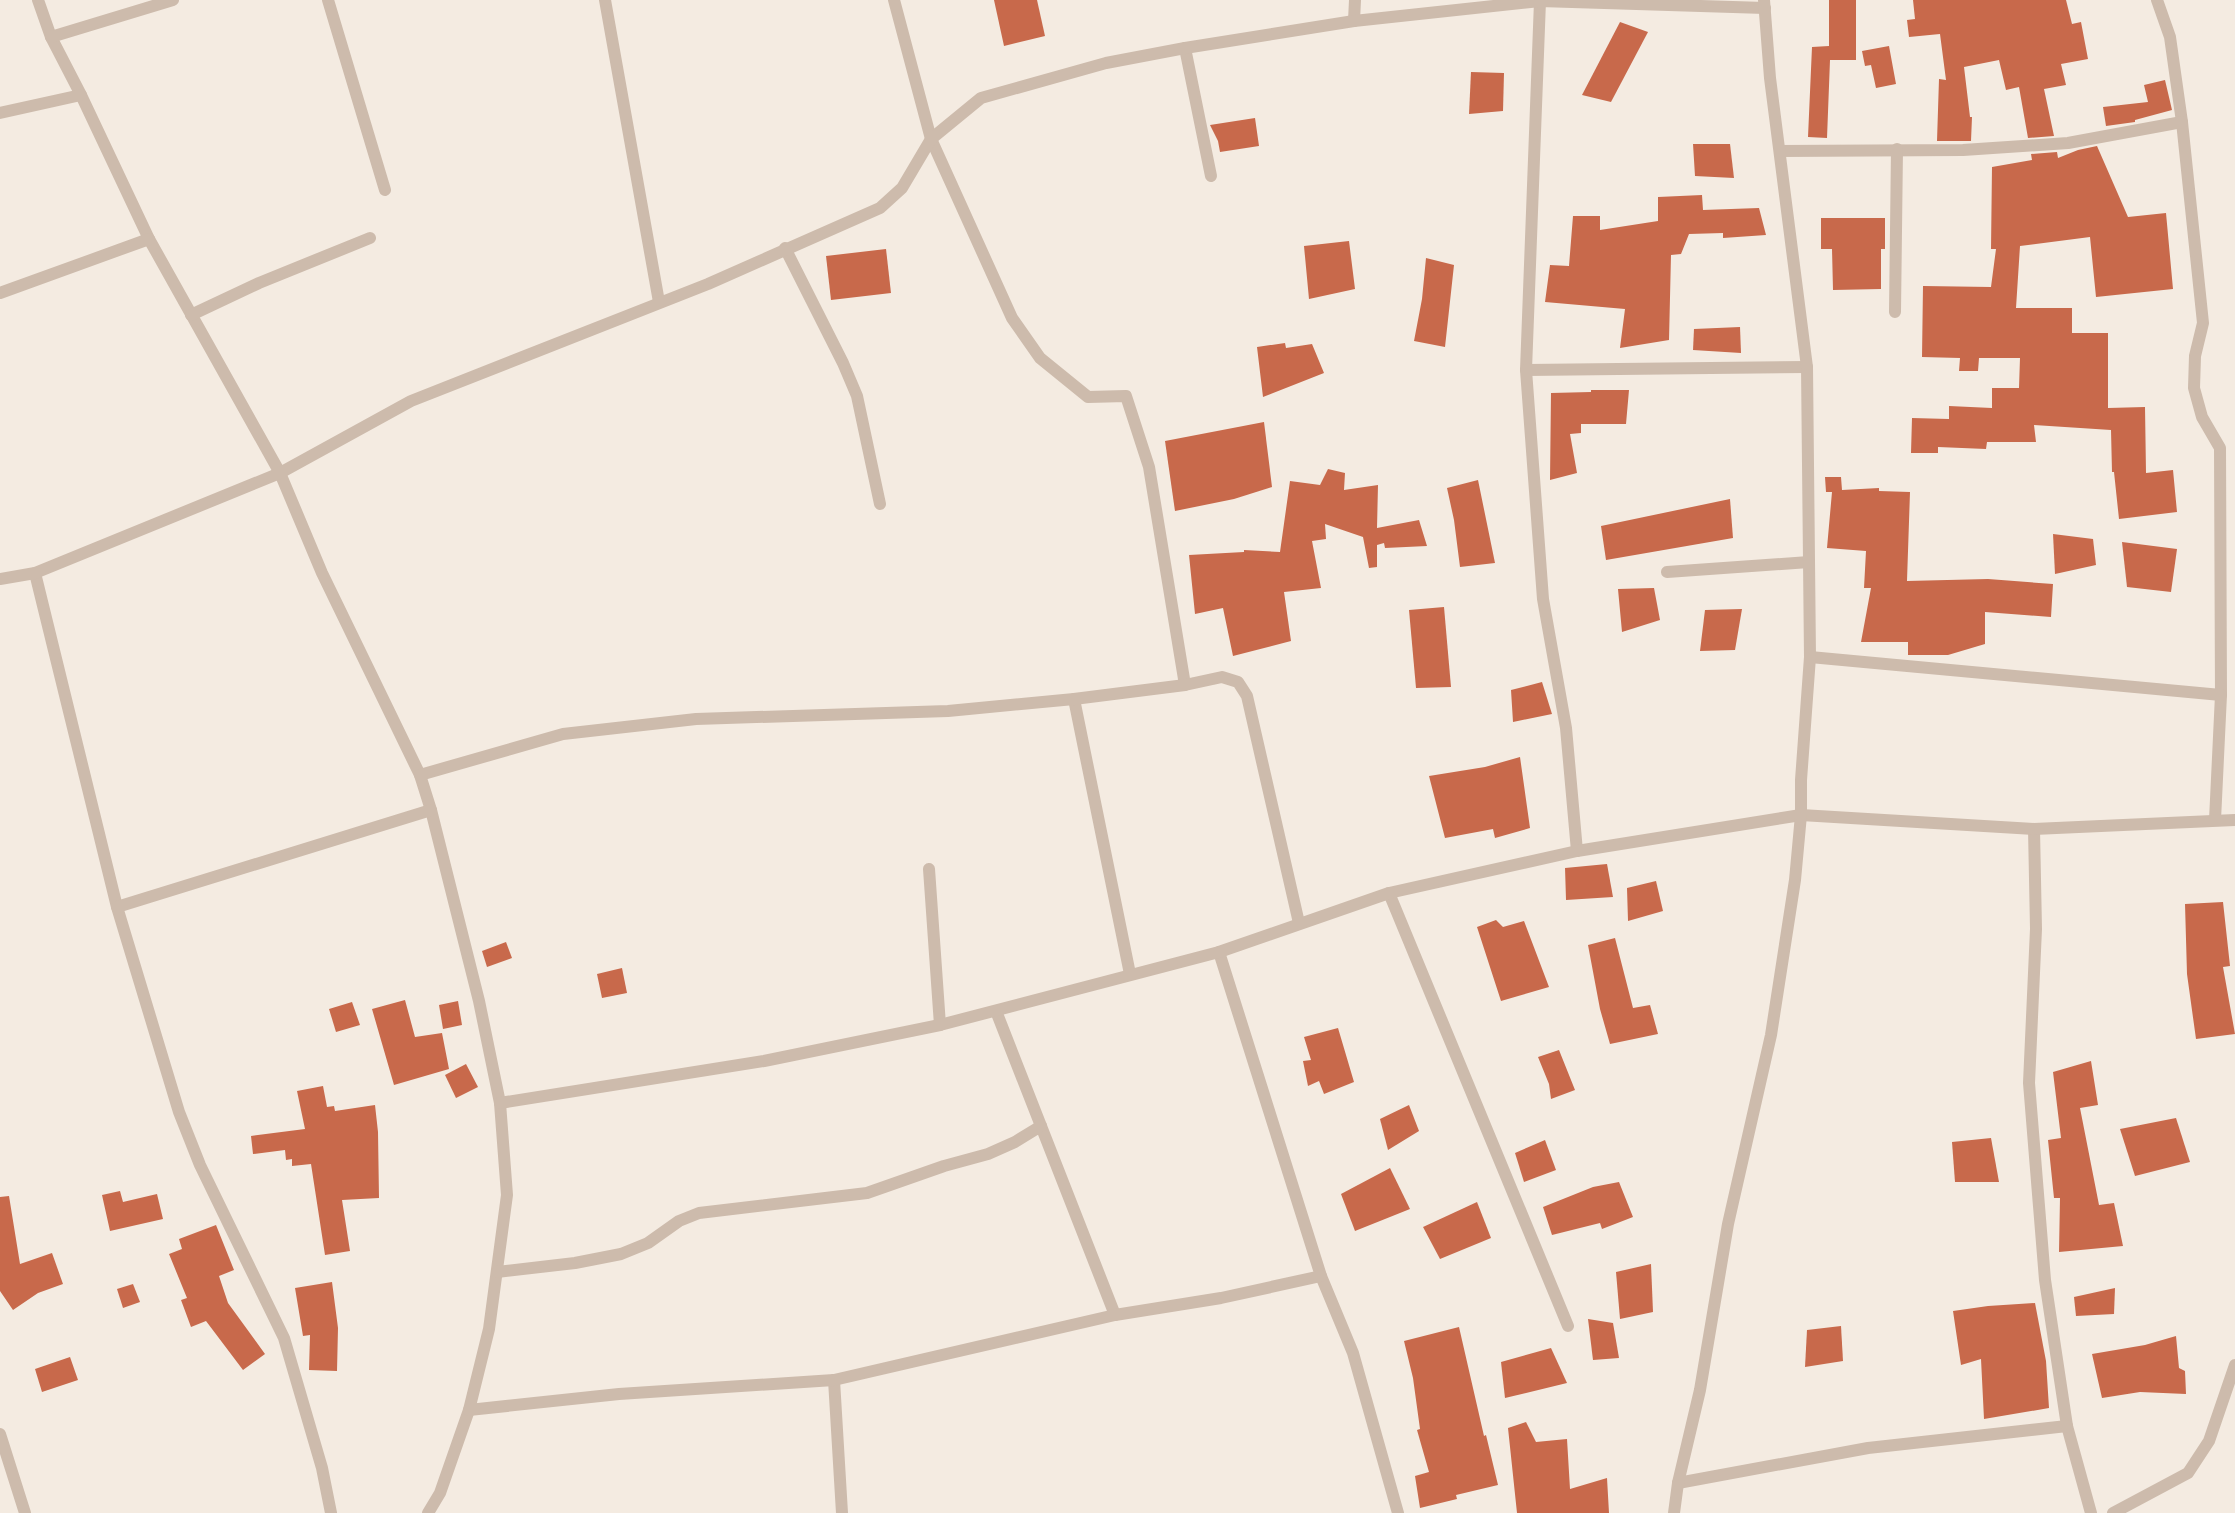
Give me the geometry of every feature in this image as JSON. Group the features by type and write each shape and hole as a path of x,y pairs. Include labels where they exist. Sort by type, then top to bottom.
{"street":[{"path":"38,0 51,37 82,95 149,239 280,473 322,573 420,775 432,810 479,1002 500,1103 507,1195 489,1329 469,1410 440,1493 428,1513"},
{"path":"51,37 173,0"},
{"path":"328,0 384,190"},
{"path":"605,0 659,302"},
{"path":"894,0 932,139 1012,318 1040,358 1088,398 1126,396 1149,467 1185,685"},
{"path":"1354,21 1355,0"},
{"path":"2157,0 2170,37 2182,122 2203,323 2195,356 2194,388 2202,417 2220,448 2221,695 2215,820"},
{"path":"1540,1 1526,370 1543,599 1566,728 1577,851"},
{"path":"0,579 36,573 280,473 411,401 708,284 785,248 880,208 902,188 932,139 981,98 1106,63 1185,48 1354,21 1540,1 1764,4 1770,78 1807,366 1810,657 1801,780 1801,815 1796,880 1771,1035 1728,1224 1700,1390 1678,1483 1674,1513"},
{"path":"1185,48 1211,176"},
{"path":"0,113 82,95"},
{"path":"1780,151 1963,150 2068,143 2182,122"},
{"path":"1895,312 1896,149"},
{"path":"191,315 259,283 370,238"},
{"path":"0,292 149,239"},
{"path":"785,248 843,363 857,396 880,504"},
{"path":"1526,370 1807,366"},
{"path":"1667,572 1809,562"},
{"path":"36,573 117,907 179,1112 200,1165 284,1338 322,1468 331,1513"},
{"path":"1810,657 2221,695"},
{"path":"420,775 563,734 696,719 948,711 1074,699 1185,685 1222,677 1238,682 1247,696 1299,923"},
{"path":"1074,699 1130,974"},
{"path":"117,907 432,810"},
{"path":"500,1103 764,1061 940,1025 1219,952 1388,893 1577,851 1801,815 2034,829 2235,820"},
{"path":"2034,829 2036,929 2029,1083 2046,1280 2067,1426 2092,1513"},
{"path":"929,869 940,1025"},
{"path":"1388,893 1568,1326"},
{"path":"1219,952 1321,1276 1353,1353 1398,1513"},
{"path":"996,1011 1115,1315"},
{"path":"497,1272 621,1254 648,1244 679,1221 699,1213 867,1192 988,1154 1015,1142 1041,1126"},
{"path":"469,1410 619,1394 834,1380 1115,1315 1221,1298 1321,1276"},
{"path":"2113,1513 2188,1473 2209,1441 2235,1365"},
{"path":"834,1380 842,1513"},
{"path":"1678,1483 1868,1448 2067,1426"},
{"path":"0,1434 25,1513"}],"building":[{"path":"994,0 1037,0 1045,36 1004,46"},
{"path":"1829,0 1856,0 1856,60 1830,60 1827,138 1808,137 1812,47 1829,46"},
{"path":"1913,0 2066,0 2072,24 2081,22 2088,59 2061,64 2066,85 2044,89 2054,136 2028,138 2019,87 2006,90 1999,60 1964,67 1970,117 1972,117 1971,141 1937,141 1939,79 1946,80 1940,34 1909,37 1907,20 1915,19"},
{"path":"1620,22 1648,32 1611,102 1582,95"},
{"path":"1889,46 1896,84 1876,88 1871,65 1865,66 1862,51"},
{"path":"1471,72 1504,73 1503,111 1469,114"},
{"path":"2165,80 2172,110 2135,120 2135,122 2106,126 2103,107 2148,102 2144,85"},
{"path":"1255,118 1259,146 1220,152 1218,141 1210,125"},
{"path":"1693,144 1730,144 1734,178 1695,176"},
{"path":"2097,146 2128,217 2166,213 2173,289 2096,297 2090,237 2020,246 2016,308 2072,308 2072,333 2108,333 2108,408 2145,407 2146,473 2173,470 2177,512 2119,519 2114,472 2112,472 2111,430 2034,425 2036,442 1987,442 1986,449 1938,447 1938,453 1911,453 1912,418 1949,419 1949,406 1992,408 1992,388 2019,388 2020,358 1979,358 1978,371 1959,371 1960,358 1922,357 1923,286 1991,287 1996,249 1991,249 1992,167 2032,160 2031,154 2057,152 2058,158 2078,150"},
{"path":"1702,195 1703,210 1759,208 1766,235 1723,238 1723,233 1689,234 1681,254 1671,255 1669,340 1620,348 1625,309 1545,302 1550,265 1569,266 1573,216 1600,216 1600,230 1658,221 1658,197"},
{"path":"1821,218 1885,218 1885,249 1881,249 1881,289 1833,290 1832,249 1821,249"},
{"path":"1349,241 1355,289 1309,299 1304,246"},
{"path":"886,249 891,293 831,300 826,256"},
{"path":"1426,258 1454,265 1445,347 1414,341 1422,299"},
{"path":"1740,327 1741,353 1693,350 1694,329"},
{"path":"1285,343 1286,348 1312,344 1324,373 1263,397 1257,347"},
{"path":"1591,390 1629,390 1626,424 1581,424 1581,433 1570,434 1577,473 1550,480 1551,393 1591,392"},
{"path":"1264,422 1272,487 1234,499 1175,511 1165,441"},
{"path":"1328,469 1345,473 1344,490 1378,485 1377,528 1419,520 1427,546 1385,548 1384,543 1377,545 1377,567 1369,568 1363,537 1325,524 1326,539 1312,541 1321,588 1284,592 1291,641 1233,656 1223,608 1195,614 1189,555 1244,552 1244,550 1280,552 1290,481 1320,485"},
{"path":"1825,477 1841,477 1842,490 1879,488 1879,491 1910,492 1907,581 1988,579 2053,584 2051,617 1985,612 1985,644 1948,655 1908,655 1908,642 1861,642 1871,588 1864,588 1866,551 1827,548 1832,492 1826,492"},
{"path":"1478,480 1495,563 1460,567 1454,520 1447,488"},
{"path":"1730,499 1733,538 1606,560 1601,526"},
{"path":"2053,534 2093,539 2096,565 2055,574"},
{"path":"2122,542 2177,549 2171,592 2127,587"},
{"path":"1654,588 1660,620 1622,632 1618,589"},
{"path":"1444,607 1451,687 1416,688 1409,610"},
{"path":"1742,609 1735,650 1700,651 1705,610"},
{"path":"1542,682 1552,714 1513,722 1511,690"},
{"path":"1520,757 1530,828 1495,838 1493,829 1445,838 1429,776 1485,767"},
{"path":"1607,864 1613,897 1566,900 1565,868"},
{"path":"1656,881 1663,911 1628,921 1627,888"},
{"path":"2223,902 2230,966 2223,967 2235,1034 2196,1039 2187,974 2185,904"},
{"path":"1496,920 1503,927 1524,921 1549,987 1501,1001 1477,927"},
{"path":"1615,938 1633,1008 1650,1005 1658,1034 1610,1044 1600,1009 1588,945"},
{"path":"506,942 512,958 487,967 482,951"},
{"path":"622,968 627,993 602,998 597,974"},
{"path":"405,1000 415,1037 442,1033 449,1069 394,1085 372,1009"},
{"path":"458,1001 462,1025 443,1029 439,1005"},
{"path":"352,1002 360,1025 336,1032 329,1009"},
{"path":"1338,1028 1354,1082 1324,1094 1319,1081 1308,1086 1303,1061 1311,1060 1304,1037"},
{"path":"1559,1050 1575,1090 1551,1099 1549,1084 1538,1057"},
{"path":"2091,1061 2098,1105 2080,1108 2099,1205 2114,1203 2123,1246 2059,1252 2060,1198 2054,1198 2048,1140 2061,1138 2053,1072"},
{"path":"466,1064 478,1087 456,1098 445,1075"},
{"path":"323,1086 327,1107 334,1106 335,1111 375,1105 378,1132 379,1198 342,1200 350,1251 325,1255 311,1164 292,1166 292,1159 286,1160 285,1150 253,1154 251,1136 305,1129 297,1091"},
{"path":"1409,1105 1419,1131 1388,1150 1380,1119"},
{"path":"2176,1118 2190,1162 2135,1176 2120,1129"},
{"path":"1991,1138 1999,1182 1955,1182 1952,1142"},
{"path":"1545,1140 1556,1170 1524,1182 1515,1153"},
{"path":"1390,1168 1410,1209 1355,1231 1341,1194"},
{"path":"1619,1182 1633,1217 1602,1229 1600,1223 1552,1235 1543,1207 1593,1187"},
{"path":"120,1191 123,1202 157,1194 163,1219 110,1231 102,1195"},
{"path":"9,1196 20,1264 52,1253 63,1284 38,1293 13,1310 0,1291 0,1197"},
{"path":"1477,1202 1491,1238 1440,1259 1423,1227"},
{"path":"216,1225 234,1270 219,1276 228,1303 265,1354 243,1370 206,1321 191,1327 181,1300 187,1298 169,1254 182,1249 179,1239"},
{"path":"1651,1264 1653,1312 1620,1319 1616,1272"},
{"path":"332,1282 338,1328 337,1371 309,1370 310,1335 303,1336 295,1288"},
{"path":"133,1284 140,1302 123,1308 117,1289"},
{"path":"2115,1288 2114,1314 2076,1316 2074,1297"},
{"path":"2035,1303 2046,1361 2049,1408 1984,1419 1981,1359 1961,1365 1953,1311 1988,1306"},
{"path":"1588,1319 1613,1323 1619,1358 1593,1360"},
{"path":"1841,1326 1843,1361 1805,1367 1807,1330"},
{"path":"1459,1327 1484,1436 1486,1435 1498,1485 1456,1495 1457,1499 1420,1508 1415,1476 1429,1472 1417,1430 1420,1429 1413,1378 1404,1341"},
{"path":"2176,1336 2179,1368 2185,1371 2186,1394 2140,1392 2102,1398 2092,1354 2145,1345"},
{"path":"1551,1348 1567,1383 1505,1398 1501,1362"},
{"path":"70,1357 78,1380 42,1392 35,1369"},
{"path":"1526,1422 1536,1442 1567,1439 1570,1489 1607,1478 1609,1513 1517,1513 1508,1428"}]}
